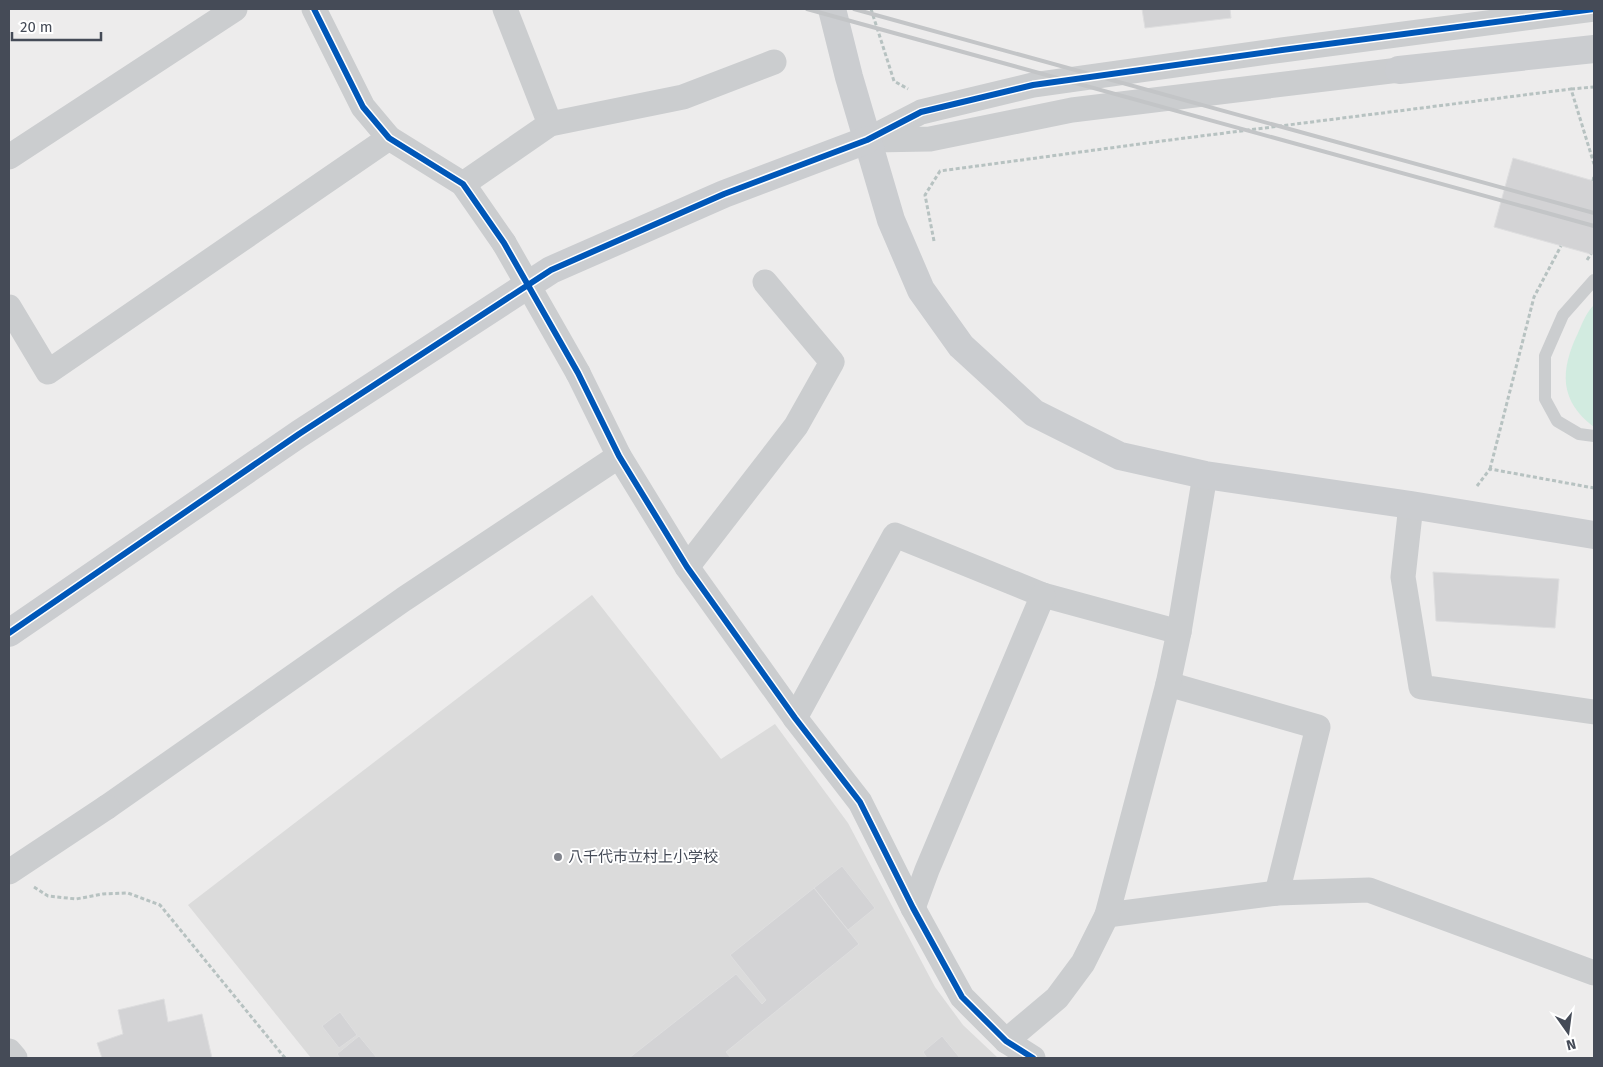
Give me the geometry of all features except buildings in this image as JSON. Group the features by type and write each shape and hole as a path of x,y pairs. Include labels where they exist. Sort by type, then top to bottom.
{"street":[{"path":"314,9 363,107 390,138 463,184 504,243 578,373 619,456 687,567 795,718 860,802 913,908 962,997 1006,1041 1033,1058"},
{"path":"505,9 550,124"},
{"path":"832,9 849,77 891,220 921,290 961,346 1034,413 1120,456 1205,475 1411,505 1594,535"},
{"path":"9,633 299,434 551,270 724,194 867,140 921,112 1034,85 1594,9"},
{"path":"9,158 223,12"},
{"path":"867,140 930,139 1072,110 1399,70 1594,50"},
{"path":"463,184 550,124 683,97 774,62"},
{"path":"9,307 48,372 390,138"},
{"path":"687,567 796,426 832,362 765,282"},
{"path":"19,878 106,807 404,599 619,456"},
{"path":"1006,1041 1057,998 1084,963 1107,915 1168,684 1179,632 1205,475"},
{"path":"1411,505 1403,577 1421,687 1594,712"},
{"path":"795,718 894,535 1043,595 1179,632"},
{"path":"913,908 926,870 1043,595"},
{"path":"1168,684 1318,727 1277,893"},
{"path":"1107,915 1277,893 1369,890 1594,973"},
{"path":"9,1050 14,1058"}],"lane":[{"path":"1594,280 1563,315 1545,356 1545,399 1557,421 1579,434 1594,436"}],"path":[{"path":"935,248 926,195 940,170 1594,87"},
{"path":"1571,89 1594,164"},
{"path":"1593,181 1594,176"},
{"path":"1475,489 1490,469 1594,488"},
{"path":"19,878 48,896 76,899 103,894 128,893 160,905 286,1058"}],"shaded area":[{"name":"八千代市立村上小学校","path":"592,595 721,759 775,724 848,823 935,987 963,1025 998,1058 311,1058 188,905"}],"green space":[{"path":"1593,306 1594,427 1574,407 1566,384 1566,372 1572,347 1584,319"}],"railway":[{"path":"807,9 1594,226"},
{"path":"854,9 1594,213"}],"cycle path":[{"path":"314,9 363,107 389,138 463,184 504,243 578,373 619,456 687,567 795,718 860,802 913,908 962,997 1006,1041 1033,1058"},
{"path":"9,633 299,434 551,270 724,194 867,140 921,112 1033,85 1594,9"}],"place":[{"name":"八千代市立村上小学校","path":"558,857"}]}
